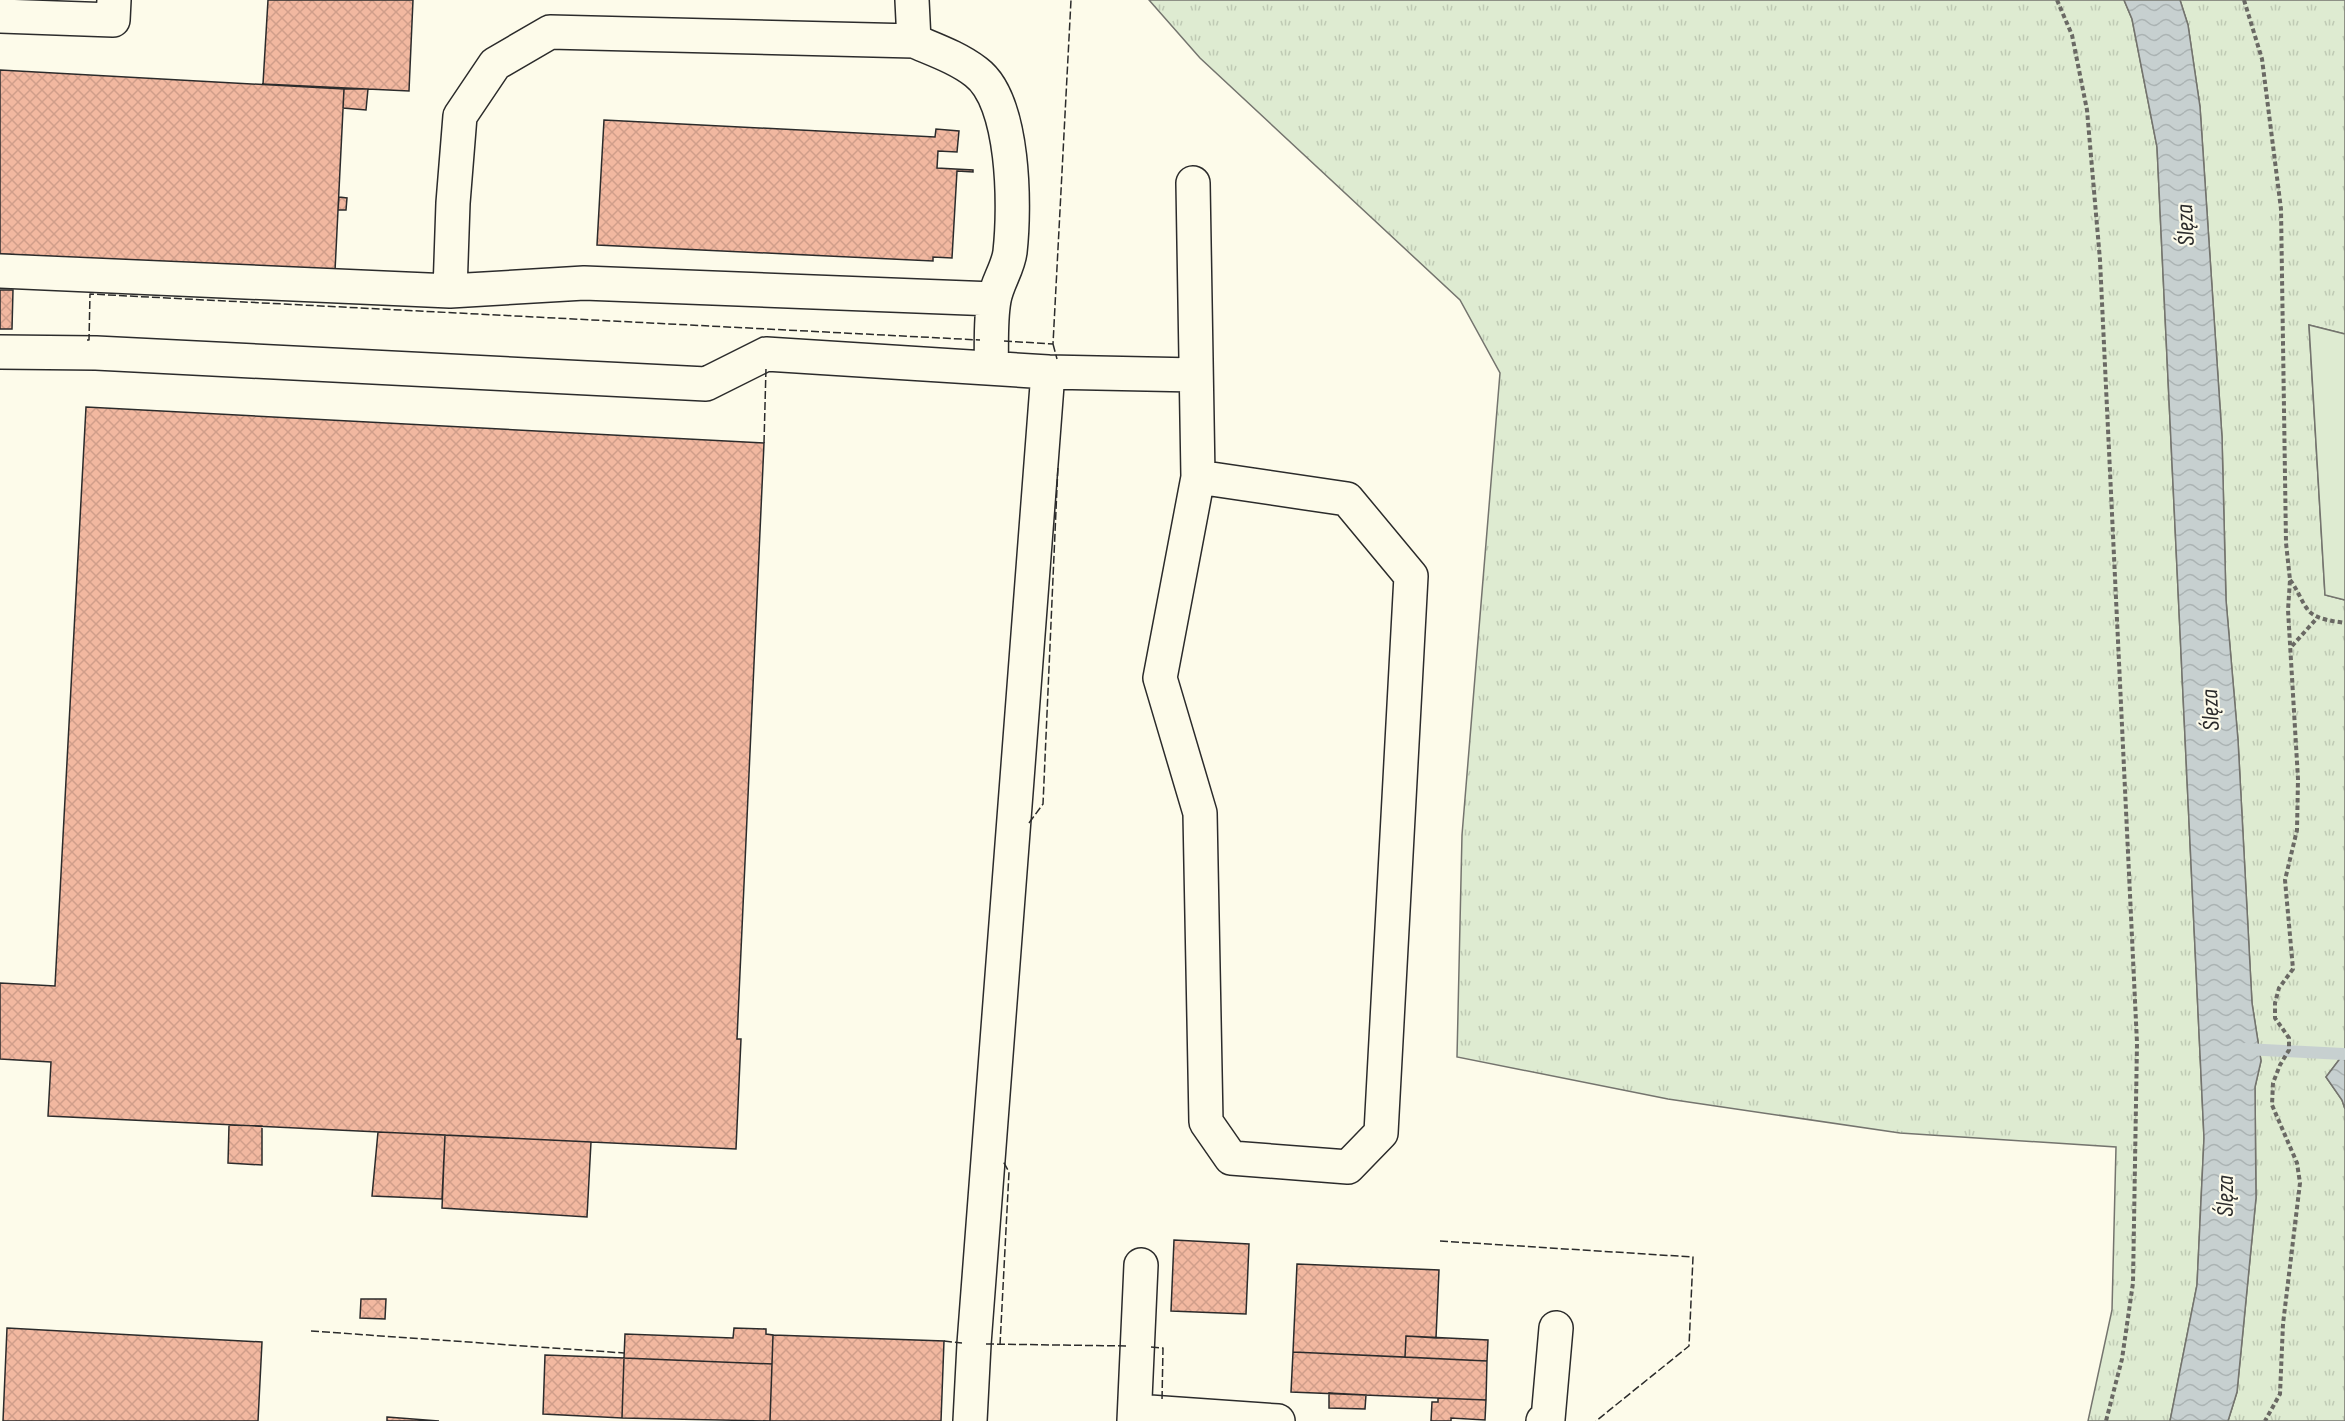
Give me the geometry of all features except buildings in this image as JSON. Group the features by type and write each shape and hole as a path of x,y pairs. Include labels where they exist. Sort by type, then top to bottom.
{"lane":[{"path":"0,16 113,21 114,0"},
{"path":"912,0 914,41"},
{"path":"450,291 453,203 460,116 495,64 550,32 914,41 948,55 978,73 996,100 1002,119 1012,174 1010,253 994,299 991,368"},
{"path":"1193,183 1198,477 1160,678 1200,813 1206,1122 1231,1158 1348,1167 1381,1133 1411,576 1347,499 1198,477"},
{"path":"0,271 450,291 584,283 994,299"},
{"path":"0,352 96,353 706,384 766,354 1048,372 1196,375"},
{"path":"970,1421 1048,372"},
{"path":"1141,1265 1135,1416 1278,1421"},
{"path":"1543,1421 1548,1419 1556,1328"}],"path":[{"path":"2057,0 2072,35 2087,110 2100,260 2137,1043 2133,1283 2122,1359 2106,1421"},
{"path":"2244,0 2262,59 2281,209 2286,519 2290,580 2288,610 2298,779 2297,830 2285,880 2293,969 2279,988 2275,1003 2276,1018 2289,1038 2289,1050 2273,1083 2272,1104 2298,1163 2300,1183 2283,1323 2280,1394 2265,1421"},
{"path":"2290,580 2309,611 2318,617 2345,623"},
{"path":"2291,646 2318,617"}],"green space":[{"path":"1149,0 2124,0 2132,19 2157,147 2204,1138 2197,1285 2170,1421 2088,1421 2112,1310 2116,1147 1900,1133 1668,1099 1457,1057 1462,835 1500,373 1460,300 1200,58"},
{"path":"2180,0 2345,0 2345,334 2309,325 2325,595 2345,600 2345,1052 2326,1077 2342,1100 2345,1109 2345,1421 2228,1421 2237,1392 2256,1198 2255,1087 2261,1061 2252,1003 2238,740 2226,600 2222,437 2200,107 2188,25"},
{"path":"2309,325 2345,334 2345,600 2325,595"}],"water":[{"name":"Ślęza","path":"2124,0 2180,0 2188,25 2200,107 2222,437 2226,600 2238,740 2252,1003 2261,1061 2255,1087 2256,1198 2237,1392 2228,1421 2170,1421 2197,1285 2204,1138 2157,147 2132,19"},
{"path":"2345,1052 2345,1109 2342,1100 2326,1077"}],"waterway":[{"path":"2245,1049 2343,1054"}],"fence":[{"path":"1004,341 1053,344 1071,0"},
{"path":"87,340 89,340 90,294 980,340"},
{"path":"1053,344 1057,359"},
{"path":"764,443 766,368"},
{"path":"1029,823 1043,804 1058,465"},
{"path":"1000,1345 1009,1172 1003,1161"},
{"path":"1440,1241 1693,1257 1689,1346 1596,1421"},
{"path":"311,1331 624,1353"},
{"path":"944,1341 962,1343"},
{"path":"986,1344 1127,1346"},
{"path":"1151,1347 1163,1348 1162,1401"}]}
